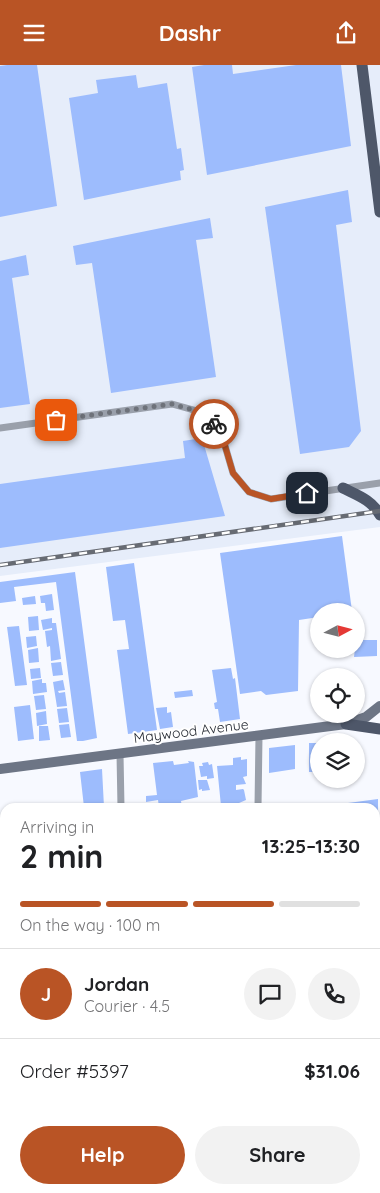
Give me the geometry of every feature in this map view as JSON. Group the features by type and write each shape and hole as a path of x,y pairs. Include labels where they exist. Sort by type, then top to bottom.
{"main road":[{"path":"362,65 380,212"},
{"path":"343,488 365,499 373,505 380,515"},
{"path":"346,724 380,729"}],"street":[{"path":"0,428 172,404 208,414 223,439 233,473 249,492 271,499 380,483"},
{"name":"Maywood Avenue","path":"0,769 346,724 366,717 380,706"},
{"path":"258,803 259,736"},
{"path":"120,754 121,803"}],"shaded area":[{"path":"0,65 380,65 380,527 0,576"}],"building":[{"path":"37,65 57,206 0,217 0,66"},
{"path":"232,65 233,74 296,65 341,65 351,146 207,175 192,67"},
{"path":"136,75 138,88 167,83 177,149 181,148 184,170 180,171 181,180 84,200 69,98 98,93 96,80"},
{"path":"348,190 352,222 336,225 361,431 349,447 300,454 265,207"},
{"path":"210,218 213,238 196,240 216,377 111,393 92,263 76,265 73,246"},
{"path":"26,255 29,275 12,278 30,404 0,408 0,261"},
{"path":"202,438 225,516 0,548 0,484 185,458 183,441"},
{"path":"342,536 351,603 310,603 310,618 299,620 298,691 266,695 261,691 240,694 220,553"},
{"path":"134,563 157,730 128,734 117,650 129,649 125,620 113,621 106,567"},
{"path":"75,572 97,738 83,741 77,741 56,582 14,587 16,601 0,603 0,582"},
{"path":"52,594 54,610 46,611 45,603 41,603 40,596"},
{"path":"35,596 36,604 23,605 22,598"},
{"path":"38,616 39,630 29,631 28,617"},
{"path":"52,618 52,623 56,623 61,659 51,661 50,646 47,647 45,631 52,630 52,628 43,630 41,620"},
{"path":"19,626 27,685 15,686 7,627"},
{"path":"36,636 37,646 27,648 26,637"},
{"path":"365,640 377,640 377,656 365,657"},
{"path":"38,648 39,662 29,663 28,650"},
{"path":"61,662 63,675 53,676 51,663"},
{"path":"40,668 41,678 31,679 30,669"},
{"path":"231,668 233,679 235,678 240,719 220,722 218,709 215,709 214,703 217,702 212,670"},
{"path":"42,679 42,683 46,683 47,692 33,694 32,681"},
{"path":"63,680 65,690 58,691 59,693 65,692 67,706 57,707 53,682"},
{"path":"192,690 193,696 175,698 174,692"},
{"path":"44,695 46,709 36,710 34,696"},
{"path":"30,705 34,739 18,741 14,707"},
{"path":"167,707 167,713 171,712 173,727 160,729 156,708"},
{"path":"67,708 69,722 59,723 57,709"},
{"path":"46,711 47,724 37,726 36,713"},
{"path":"69,724 71,737 61,738 59,725"},
{"path":"39,726 48,726 50,740 39,741"},
{"path":"309,743 310,743 310,772"},
{"path":"295,745 295,769 269,773 269,748"},
{"path":"241,757 241,760 247,759 247,776 243,777 246,784 236,785 236,790 244,790 246,800 239,803 221,803 217,766 233,765 233,758"},
{"path":"173,761 174,765 189,763 188,761 194,762 198,797 181,801 181,803 158,803 158,800 146,802 146,796 157,795 153,763"},
{"path":"208,762 209,765 212,764 214,778 207,779 207,776 201,777 199,766 203,766 202,763"},
{"path":"102,769 104,803 84,803 80,772"},
{"path":"198,780 207,780 210,790 199,790"},
{"path":"378,799 378,803 348,803"}],"railway":[{"path":"0,565 380,511"}],"way so far":[{"path":"56,420 172,404 208,414 214,424"}],"route":[{"path":"214,424 223,439 233,473 249,492 271,499 307,493"}]}
